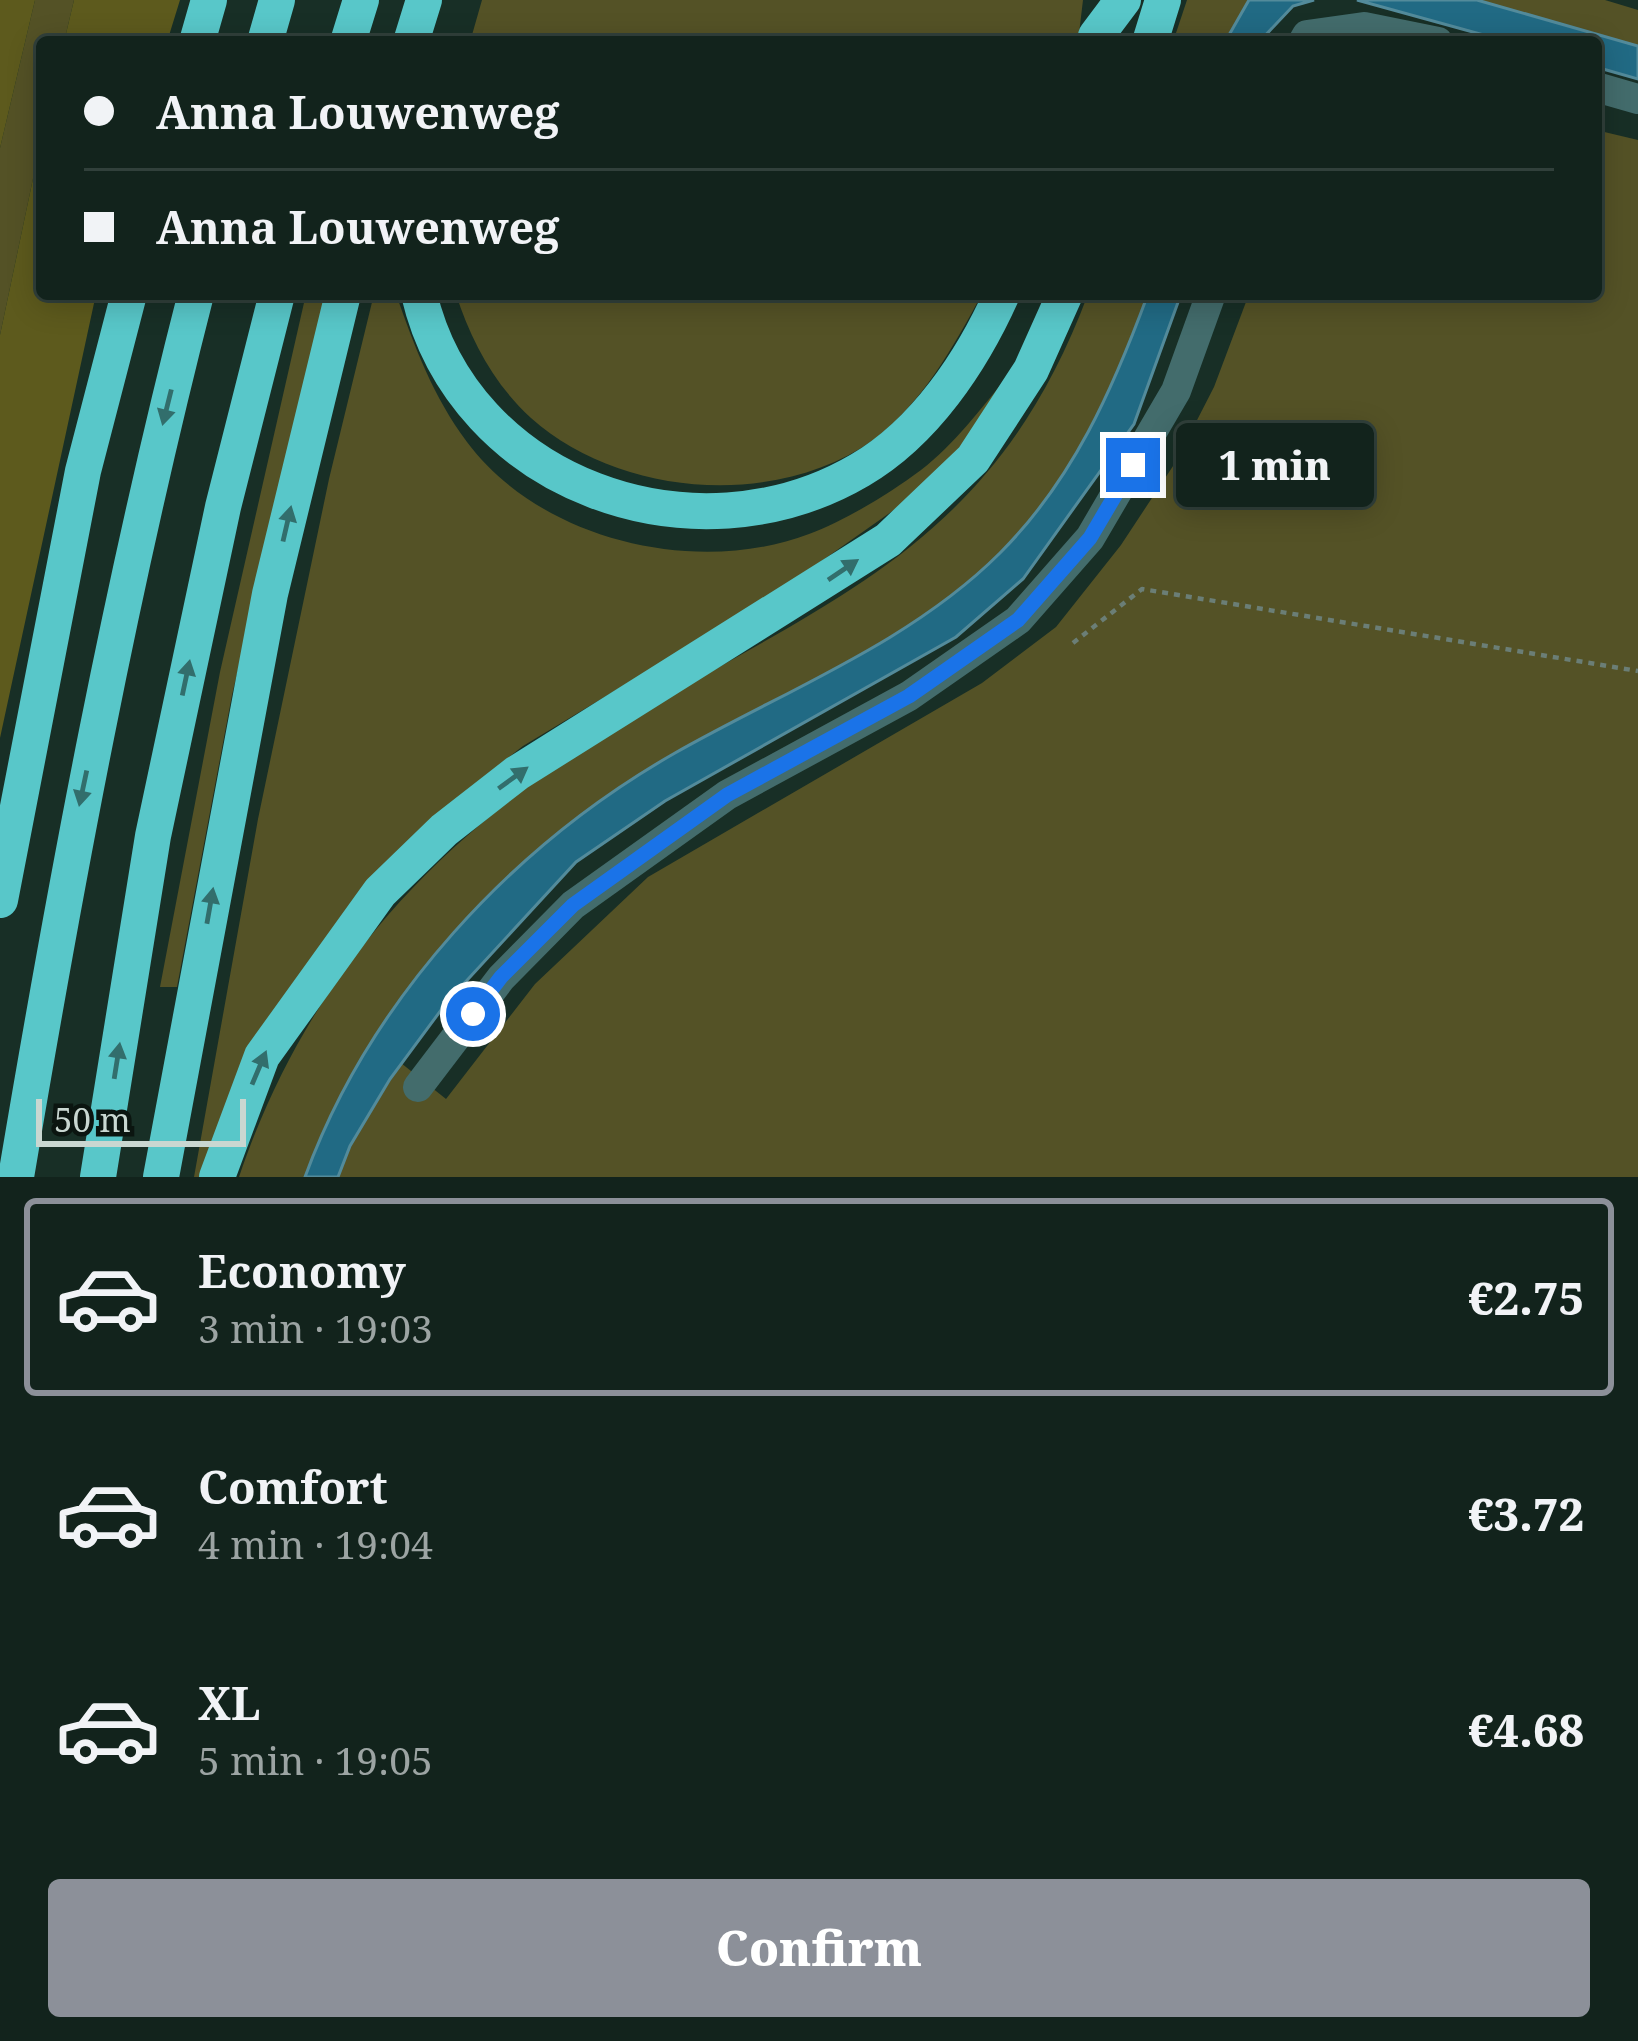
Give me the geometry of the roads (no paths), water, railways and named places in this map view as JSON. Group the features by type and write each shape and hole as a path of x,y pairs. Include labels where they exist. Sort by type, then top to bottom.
{"highway":[{"path":"199,36 209,0"},
{"path":"267,36 277,0"},
{"path":"350,36 361,0"},
{"path":"413,36 424,0"},
{"path":"1096,36 1104,0"},
{"path":"1097,36 1123,0"},
{"path":"1152,36 1163,0"},
{"path":"0,900 83,471 127,300"},
{"path":"16,1177 76,824 146,488 194,300"},
{"path":"98,1177 153,836 223,507 275,300"},
{"path":"161,1177 251,685 342,300"},
{"path":"421,300 445,364 506,441 560,478 590,490 662,510 700,513 785,502 865,467 912,430 937,401 998,300"},
{"path":"217,1177 262,1056 380,892 444,830 517,773 888,540 947,488 987,439 1031,370 1062,300"}],"street":[{"path":"1306,36 1364,27 1408,36"},
{"path":"1602,89 1638,99"},
{"path":"418,1087 501,977 573,905 727,795 909,696 1018,620 1090,538 1176,392 1208,300"}],"water":[{"path":"1249,0 1314,0 1293,6 1265,36 1228,36"},
{"path":"1357,0 1477,0 1638,46 1638,79 1602,69 1602,36 1487,36"},
{"path":"1146,300 1179,300 1134,424 1023,579 956,637 665,801 576,862 447,1002 390,1079 350,1146 338,1177 305,1177 367,1049 453,933 503,881 615,791 675,753 845,664 965,585 1000,553 1049,495 1088,432"}]}
